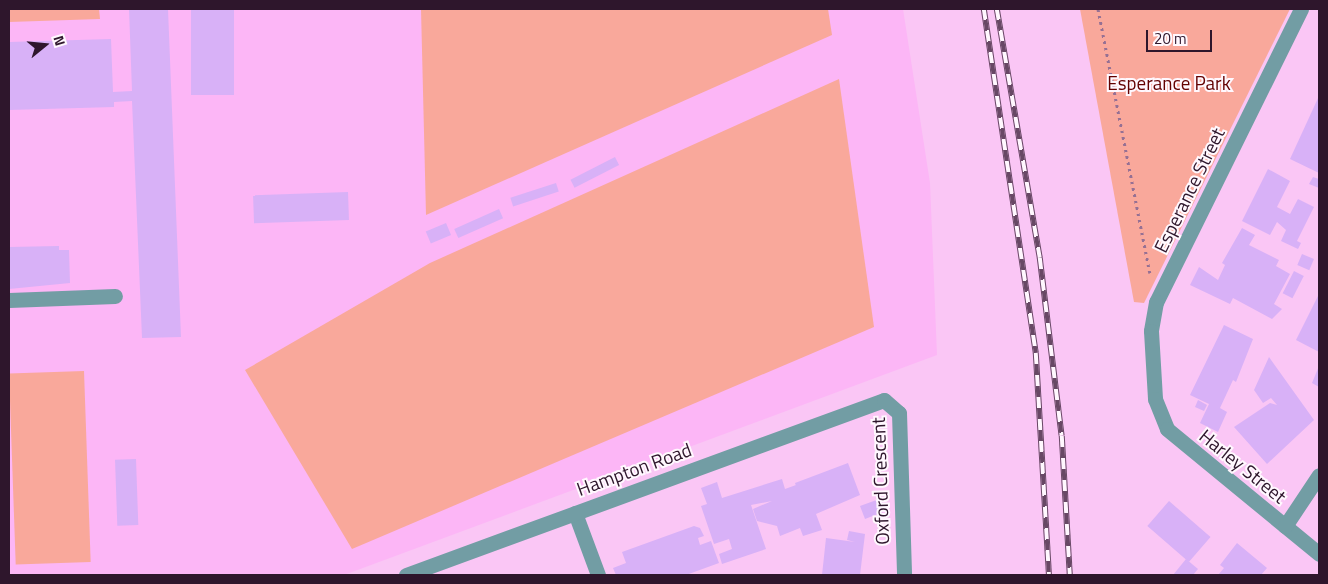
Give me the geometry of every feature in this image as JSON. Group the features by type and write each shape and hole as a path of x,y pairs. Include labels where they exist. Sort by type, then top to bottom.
{"street":[{"name":"Esperance Street","path":"1155,399 1151,331 1156,302 1301,9"},
{"path":"9,300 115,296"},
{"name":"Harley Street","path":"1155,399 1167,429 1176,438 1319,554"},
{"name":"Hampton Road","path":"406,575 877,401"},
{"name":"Oxford Crescent","path":"877,401 892,402 899,413 904,575"},
{"path":"1285,526 1319,475"},
{"path":"575,513 598,575"}],"path":[{"path":"1098,9 1156,302"}],"shaded area":[{"path":"9,9 903,9 930,183 937,355 344,575 9,575"}],"green space":[{"path":"9,9 99,9 100,19 9,22"},
{"path":"421,9 828,9 832,35 426,215"},
{"name":"Esperance Park","path":"1080,9 1290,9 1144,303 1134,302"},
{"path":"839,79 874,327 352,549 245,370 430,263"},
{"path":"84,371 91,562 16,565 9,374"}],"building":[{"path":"129,9 168,9 181,337 142,338 132,101 114,102 114,107 9,110 9,42 111,39 113,92 132,91"},
{"path":"191,9 234,9 234,95 191,95"},
{"path":"1319,96 1319,173 1290,159"},
{"path":"615,157 619,165 575,188 570,180"},
{"path":"1268,169 1290,181 1277,207 1290,214 1298,199 1314,207 1297,241 1301,243 1298,249 1281,241 1286,230 1277,222 1270,235 1242,221"},
{"path":"1313,177 1319,179 1319,188 1309,184"},
{"path":"556,183 559,192 513,206 510,198"},
{"path":"348,192 349,220 254,223 253,195"},
{"path":"499,209 503,218 458,238 454,229"},
{"path":"446,223 451,235 431,244 426,232"},
{"path":"1242,228 1255,235 1249,245 1279,260 1276,266 1290,274 1274,304 1282,309 1272,319 1233,298 1230,304 1190,285 1199,267 1218,280 1225,265 1222,263"},
{"path":"59,246 59,250 69,250 70,283 9,289 9,247"},
{"path":"1302,254 1314,259 1309,270 1297,265"},
{"path":"1294,271 1304,276 1292,298 1283,293"},
{"path":"1319,294 1319,352 1296,340"},
{"path":"1224,325 1253,339 1236,382 1233,380 1220,408 1227,412 1218,432 1200,423 1209,404 1190,395"},
{"path":"1269,357 1314,420 1267,464 1234,427 1270,403 1277,405 1271,398 1263,403 1254,390"},
{"path":"1319,366 1319,387 1312,383"},
{"path":"1198,400 1207,405 1204,411 1195,407"},
{"path":"136,459 138,525 117,526 115,460"},
{"path":"848,463 860,495 816,514 822,530 803,536 800,528 780,536 777,526 757,521 753,509 772,501 751,505 766,549 722,564 719,554 732,549 729,539 714,544 701,506 707,504 701,488 717,482 722,498 782,479 785,489 796,485 795,483"},
{"path":"882,498 883,512 865,519 860,506"},
{"path":"1169,501 1211,537 1189,562 1147,526"},
{"path":"694,526 700,528 704,536 698,538 700,545 711,541 719,563 686,575 616,575 613,568 626,563 622,552"},
{"path":"849,531 865,534 860,575 822,575 826,538 855,542 847,540"},
{"path":"1237,543 1267,568 1261,575 1218,575 1224,568 1220,565"},
{"path":"1186,559 1198,569 1193,575 1173,575"}],"railway":[{"path":"984,9 1036,353 1049,575"},
{"path":"997,9 1040,258 1062,436 1070,575"}]}
